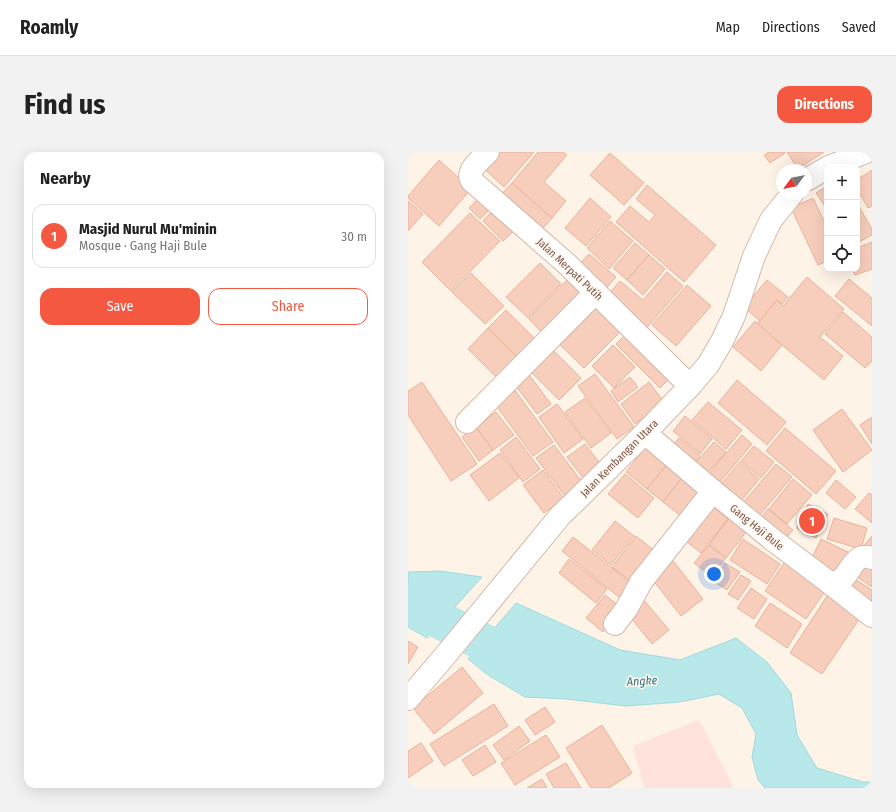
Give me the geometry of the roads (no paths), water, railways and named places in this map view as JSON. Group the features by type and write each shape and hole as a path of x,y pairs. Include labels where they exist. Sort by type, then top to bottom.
{"street":[{"name":"Jalan Merpati Putih","path":"488,152 470,172 469,178 568,265 690,386"},
{"path":"812,176 834,162 866,152"},
{"name":"Jalan Kembangan Utara","path":"408,699 560,516 645,433 708,365 734,316 754,256 770,220 787,200"},
{"path":"467,422 596,292"},
{"name":"Gang Haji Bule","path":"645,433 773,540 872,616"},
{"path":"615,624 628,608 641,582 713,491"},
{"path":"830,583 835,583 842,580 859,558 865,556 872,558"}],"water":[{"path":"440,571 482,577 427,638 408,627 408,572"},
{"path":"516,603 620,650 680,660 736,638 767,662 791,693 797,735 817,768 863,782 872,782 872,788 765,788 758,780 752,757 756,734 742,708 719,694 680,702 626,706 566,699 525,697 488,675 468,659"}],"waterway":[{"name":"Angke","path":"408,604 530,666"}],"place":[{"name":"Masjid Nurul Mu'minin","path":"812,521"}]}
